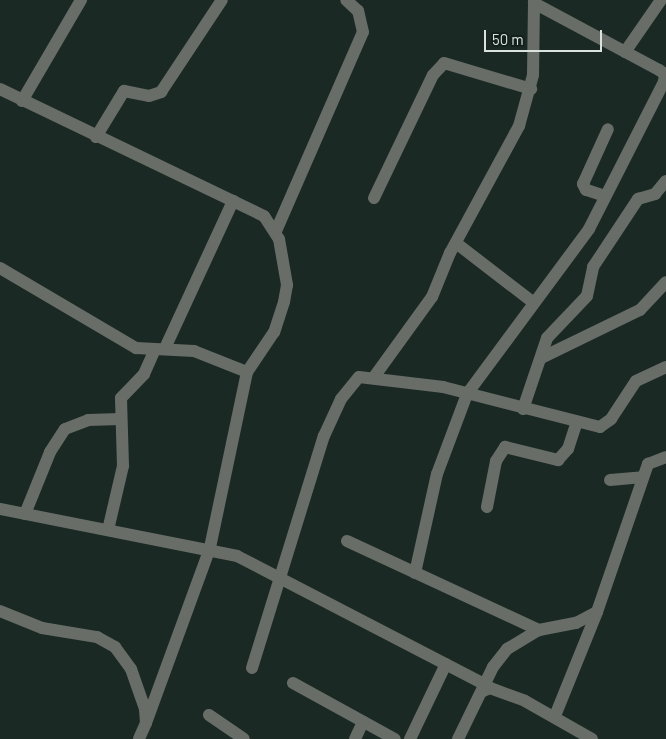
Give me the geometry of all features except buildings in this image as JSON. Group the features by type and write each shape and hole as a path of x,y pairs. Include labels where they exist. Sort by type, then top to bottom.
{"street":[{"path":"22,101 81,0"},
{"path":"96,137 124,91 149,96 161,92 222,0"},
{"path":"276,231 363,32 358,12 346,0"},
{"path":"625,52 661,0"},
{"path":"374,377 432,297 456,243 519,126 531,89 534,1 665,74 664,82 589,229 467,394 437,474 415,573"},
{"path":"374,198 433,75 444,63 531,89"},
{"path":"0,89 96,137 264,216 276,231 287,285 284,302 274,332 247,372 210,548 139,739"},
{"path":"605,196 586,190 583,184 608,129"},
{"path":"523,409 552,330 587,296 593,267 634,204 655,194 666,181"},
{"path":"108,530 123,466 120,419 121,398 144,374 160,348 233,201"},
{"path":"456,243 534,303"},
{"path":"0,268 136,348 194,351 247,372"},
{"path":"541,358 640,310 666,282"},
{"path":"252,668 278,577 324,436 341,399 359,377 374,377 467,394 576,424 606,425 636,381 666,367"},
{"path":"26,514 50,452 65,429 88,420 120,419"},
{"path":"488,507 496,461 504,447 558,460 568,449 576,424"},
{"path":"555,716 597,612 643,477 654,458 666,457"},
{"path":"610,480 643,477"},
{"path":"0,509 210,548 237,556 484,684"},
{"path":"348,541 538,630"},
{"path":"0,611 42,628 108,641 131,669 146,723"},
{"path":"458,739 484,684 507,649 538,630 576,623 597,612"},
{"path":"410,739 446,664"},
{"path":"293,684 395,739"},
{"path":"484,684 484,691 490,688 506,693 555,716 592,739"},
{"path":"208,715 244,739"},
{"path":"354,739 363,722"}]}
